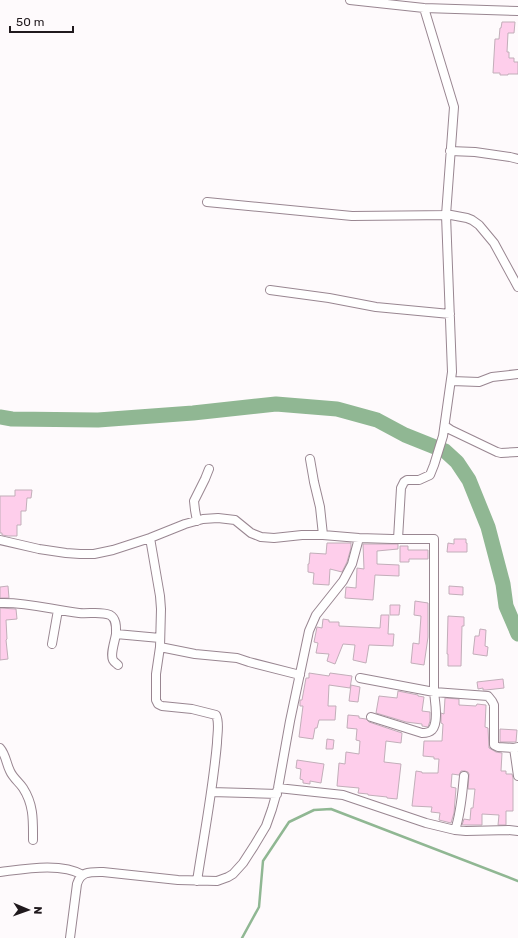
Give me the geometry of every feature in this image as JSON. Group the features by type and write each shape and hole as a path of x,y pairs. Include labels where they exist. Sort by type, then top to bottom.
{"street":[{"path":"350,0 518,11"},
{"path":"398,539 401,488 407,480 419,480 430,475 443,436 452,381 446,215 454,108 419,5"},
{"path":"450,151 475,152 518,159"},
{"path":"207,202 352,216 451,215 467,218 479,225 494,243 518,287"},
{"path":"270,290 329,298 376,307 450,314"},
{"path":"452,381 479,382 492,376 518,374"},
{"path":"445,426 497,452 518,452"},
{"path":"310,459 320,507 323,535"},
{"path":"197,521 194,501 209,469"},
{"path":"0,540 39,549 66,553 94,554 150,538 185,524 218,518 235,520 251,533 261,537 274,538 302,535 323,535 359,538 434,539 434,692 436,715 432,730 428,733 419,732 371,717"},
{"path":"150,538 160,596 162,620 156,674 156,702 164,706 202,711 216,715 218,718 216,759 197,881"},
{"path":"70,938 77,884 79,878 87,873 95,872 178,880 216,881 233,874 238,869 266,826 278,791 309,631 316,615 343,581 352,564 359,538"},
{"path":"0,603 19,603 77,613 100,613 111,616 115,622 116,634 112,658 118,665"},
{"path":"52,644 58,610"},
{"path":"116,634 160,638"},
{"path":"160,647 195,654 238,658 300,674"},
{"path":"360,678 434,692 488,696 494,704 494,745 498,747 516,747 518,776"},
{"path":"0,748 5,756 10,772 27,795 34,817 33,840"},
{"path":"455,830 461,804 464,776"},
{"path":"211,792 278,791 343,795 426,823 455,830 518,831"},
{"path":"0,872 52,867 74,871 83,875"}],"building":[{"path":"502,22 515,22 514,33 508,33 507,52 509,52 509,58 514,58 514,62 518,62 518,74 500,75 500,73 493,73 495,39 499,39"},
{"path":"15,490 32,490 31,498 27,498 26,511 21,511 21,525 17,525 17,536 2,535 2,533 0,533 0,496 15,496"},
{"path":"454,539 466,539 467,552 447,552 448,543 454,544"},
{"path":"327,543 351,543 347,562 342,572 330,569 329,585 313,584 314,573 308,572 310,553 326,554"},
{"path":"363,544 398,544 398,549 377,551 377,564 399,565 399,576 375,575 373,600 345,598 346,587 356,588 357,568 364,569"},
{"path":"400,546 408,546 408,550 428,550 428,559 409,559 409,562 400,562"},
{"path":"8,586 9,598 0,598 0,587"},
{"path":"449,586 463,587 463,595 449,594"},
{"path":"415,601 428,603 428,637 424,665 411,663 413,643 419,644 421,616 414,615"},
{"path":"390,605 400,605 399,615 390,615"},
{"path":"0,608 16,609 17,619 6,620 8,659 0,660"},
{"path":"381,615 389,615 388,634 394,634 393,646 369,645 366,663 353,660 355,645 343,644 335,664 327,661 329,654 316,653 318,643 314,642 317,627 322,628 323,619 329,620 329,622 339,622 339,626 380,628"},
{"path":"448,616 464,617 464,626 462,626 461,666 448,666"},
{"path":"480,629 486,630 485,646 488,647 487,656 473,654 475,636 479,636"},
{"path":"309,673 329,676 330,673 352,676 350,688 329,685 328,706 336,706 335,720 319,720 317,728 315,728 313,739 299,737 303,706 300,706 300,700 302,700 306,678 309,678"},
{"path":"503,679 504,688 486,690 483,690 483,688 478,689 477,682"},
{"path":"351,685 360,687 358,702 349,701"},
{"path":"398,691 424,697 422,711 430,712 428,727 422,726 422,724 406,722 376,713 379,696 397,698"},
{"path":"445,698 459,699 459,705 486,705 485,727 488,728 489,748 496,752 502,753 501,771 506,771 506,774 512,774 513,778 513,811 506,811 506,825 498,825 499,815 482,814 482,825 462,825 464,819 470,820 475,789 468,789 469,774 465,771 461,771 459,775 452,774 451,787 456,788 454,813 451,823 439,820 440,813 431,812 432,807 412,806 416,771 422,773 438,773 439,759 423,756 424,741 442,741 443,724 441,723 441,713 444,714"},
{"path":"348,715 359,716 359,718 366,719 369,722 402,733 401,743 386,741 384,762 401,764 397,799 358,793 359,788 337,786 339,763 345,764 346,752 359,754 360,741 356,740 357,729 347,728"},
{"path":"500,729 517,730 516,742 500,742"},
{"path":"327,739 334,740 333,749 326,749"},
{"path":"297,760 324,764 321,783 310,781 310,784 303,783 303,780 300,779 301,769 296,768"}],"waterway":[{"path":"0,417 12,419 98,420 193,413 276,404 337,409 377,420 405,435 445,451 457,462 469,480 488,527 503,584 506,606 518,634"},
{"path":"242,938 259,907 263,861 289,822 314,810 331,809 518,881"}]}
